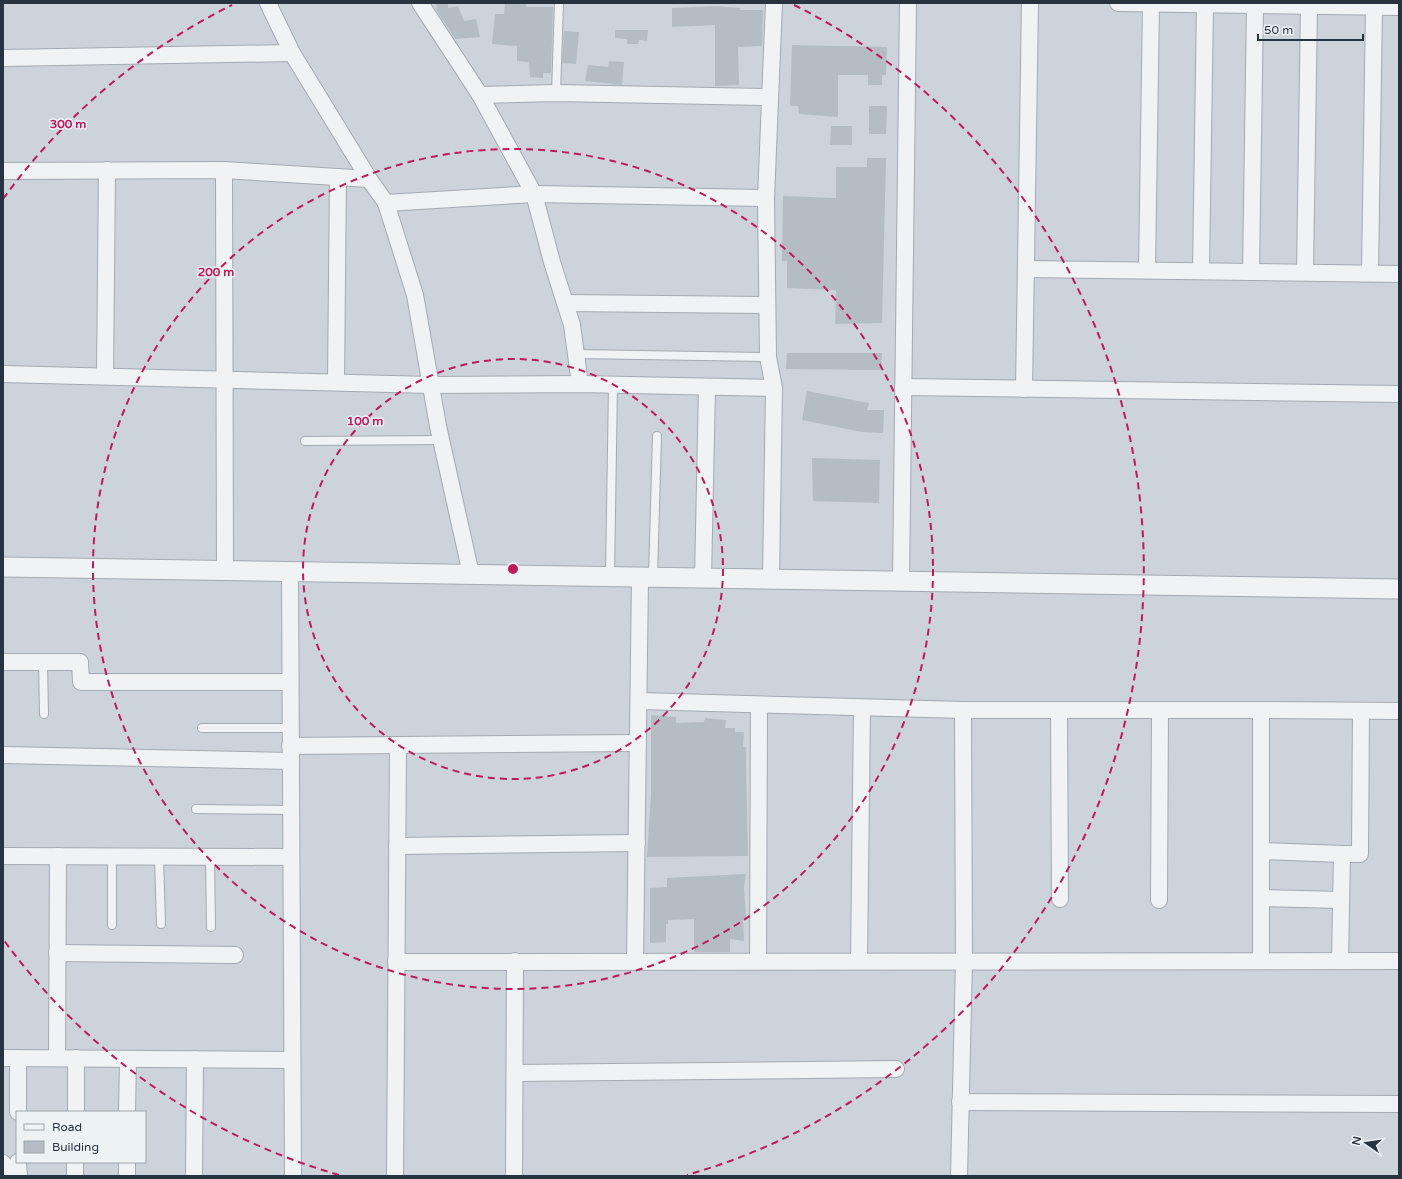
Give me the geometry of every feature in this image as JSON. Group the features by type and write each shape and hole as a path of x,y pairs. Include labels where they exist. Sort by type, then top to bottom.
{"street":[{"path":"268,3 292,53 369,179 386,203 415,295 441,440 471,574"},
{"path":"420,3 480,95 534,194 552,262 572,325 580,384"},
{"path":"771,579 774,388 768,357 766,198 774,3"},
{"path":"901,581 908,3"},
{"path":"1024,389 1030,3"},
{"path":"1118,3 1399,7"},
{"path":"1147,270 1151,4"},
{"path":"1199,4 1201,271"},
{"path":"1251,272 1255,5"},
{"path":"1305,272 1309,5"},
{"path":"1370,273 1374,6"},
{"path":"3,58 292,53"},
{"path":"480,95 556,93 770,97"},
{"path":"105,376 107,170"},
{"path":"3,171 224,170 369,179"},
{"path":"224,170 225,570"},
{"path":"336,382 338,177"},
{"path":"386,203 534,194 766,198"},
{"path":"1026,269 1399,274"},
{"path":"565,304 767,305"},
{"path":"3,374 430,385 580,384 774,388"},
{"path":"703,578 707,387"},
{"path":"903,387 1399,394"},
{"path":"3,567 647,578 1399,588"},
{"path":"290,572 293,1176"},
{"path":"635,961 639,701 647,578"},
{"path":"3,662 80,662 81,682 290,682"},
{"path":"639,701 759,706 963,710 1399,711"},
{"path":"758,960 759,706"},
{"path":"859,961 862,708"},
{"path":"958,1176 964,961 963,710"},
{"path":"1059,710 1060,899"},
{"path":"1159,900 1160,710"},
{"path":"1260,961 1261,710"},
{"path":"1261,851 1360,854 1361,710"},
{"path":"3,755 291,753 398,746 638,743"},
{"path":"395,1176 398,746"},
{"path":"397,846 637,843"},
{"path":"1340,961 1342,854"},
{"path":"3,856 291,857"},
{"path":"57,1058 58,856"},
{"path":"1260,898 1341,900"},
{"path":"57,952 235,955"},
{"path":"396,962 758,960 1399,961"},
{"path":"514,1176 515,962"},
{"path":"18,1111 10,1058 292,1060"},
{"path":"76,1058 76,1111"},
{"path":"127,1111 128,1059"},
{"path":"194,1176 195,1059"},
{"path":"514,1073 896,1069"},
{"path":"960,1102 1399,1104"},
{"path":"3,1163 10,1176"},
{"path":"18,1163 19,1176"},
{"path":"75,1176 76,1163"},
{"path":"127,1163 127,1176"}],"lane":[{"path":"556,93 559,3"},
{"path":"576,354 768,357"},
{"path":"610,577 614,385"},
{"path":"647,578 657,436"},
{"path":"305,441 441,440"},
{"path":"44,662 44,714"},
{"path":"202,728 290,728"},
{"path":"196,809 291,810"},
{"path":"112,856 112,925"},
{"path":"159,856 160,924"},
{"path":"210,857 211,926"}],"shaded area":[{"path":"3,3 1399,3 1399,1176 3,1176"}],"building":[{"path":"436,3 448,3 448,8 458,6 464,21 476,19 480,37 455,39 437,11"},
{"path":"505,3 526,4 526,7 553,7 551,73 543,73 543,78 530,77 529,62 517,61 517,46 492,44 495,14 504,14"},
{"path":"716,6 740,8 740,10 763,10 762,46 738,47 739,85 715,86 715,25 672,27 672,8"},
{"path":"615,30 648,30 647,41 639,40 638,44 627,44 627,39 615,38"},
{"path":"564,31 579,32 576,64 562,63"},
{"path":"792,45 887,47 886,75 882,75 882,85 868,85 868,75 838,75 838,117 799,114 798,106 790,106"},
{"path":"609,61 624,62 622,85 585,81 588,65 608,67"},
{"path":"869,106 887,106 886,134 869,134"},
{"path":"831,126 852,126 852,145 830,145"},
{"path":"867,158 886,158 882,323 835,324 836,290 787,288 787,261 782,261 783,196 836,198 836,167 867,167"},
{"path":"787,353 882,353 881,370 786,369"},
{"path":"807,391 869,403 867,410 884,410 883,433 862,432 802,420"},
{"path":"812,458 880,460 879,503 813,501"},
{"path":"651,715 676,717 676,723 704,722 705,718 726,720 725,728 735,728 735,732 744,732 743,747 746,747 748,856 647,857 651,794"},
{"path":"746,874 744,887 746,919 743,919 744,941 730,939 730,952 694,952 694,919 668,920 668,924 666,924 666,942 650,943 650,888 667,887 667,878"}]}
